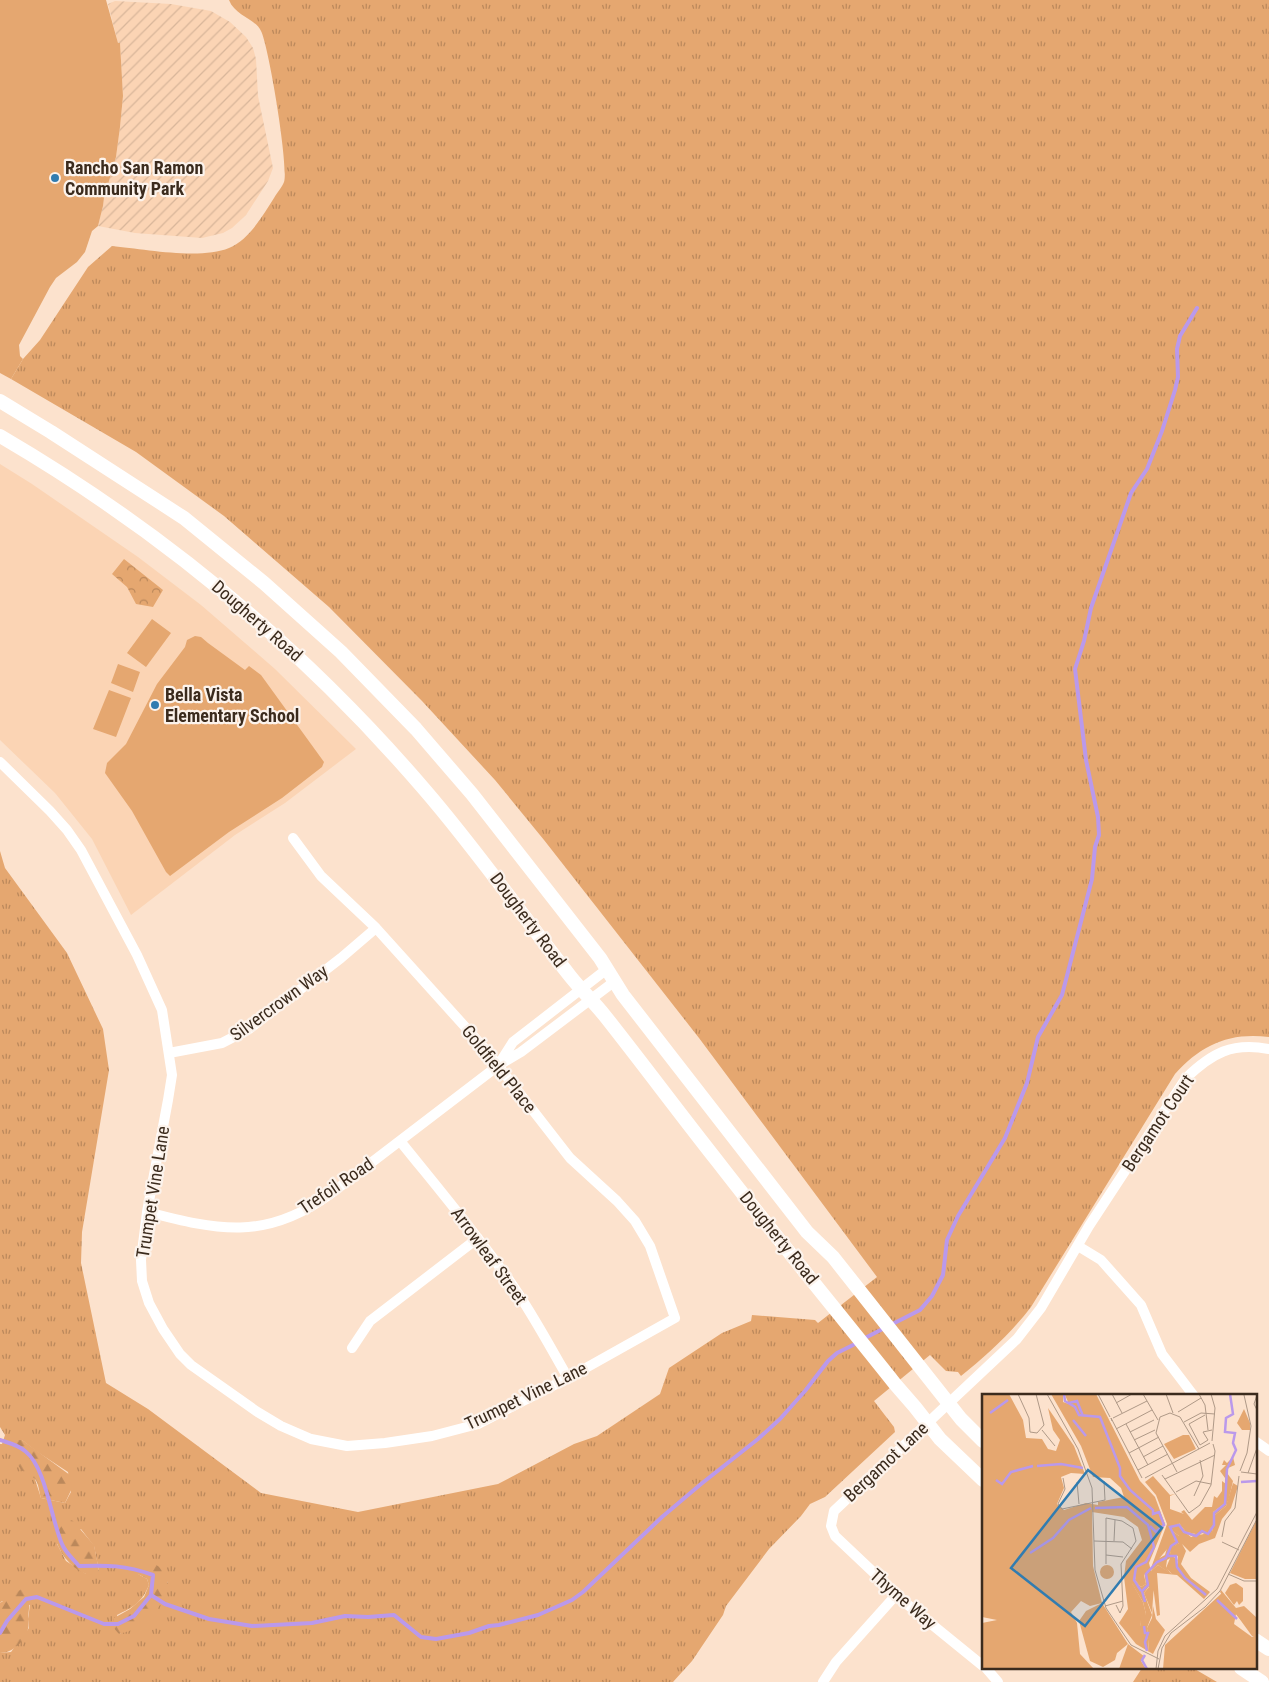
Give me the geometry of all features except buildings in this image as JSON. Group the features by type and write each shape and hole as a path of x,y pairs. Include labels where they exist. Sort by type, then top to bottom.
{"main road":[{"name":"Dougherty Road","path":"0,401 184,518 264,583 341,652 416,729 472,794 611,975 623,995 808,1232 833,1257 961,1419 982,1439"},
{"name":"Dougherty Road","path":"0,436 78,484 134,522 196,568 290,649 340,697 418,781 458,829 527,920 895,1384 940,1439 982,1479"},
{"path":"1256,1641 1269,1649"},
{"path":"1244,1670 1262,1682"}],"street":[{"name":"Trumpet Vine Lane","path":"0,762 50,811 81,850 137,955 162,1010 172,1075 147,1212 141,1260 142,1281 149,1303 163,1329 180,1354 191,1365 256,1411 281,1426 311,1439 347,1446 385,1443 432,1436 478,1424 568,1378 675,1318"},
{"name":"Goldfield Place","path":"293,838 321,876 376,928 499,1065 570,1158 617,1201 635,1221 650,1246 675,1318"},
{"name":"Silvercrown Way","path":"169,1053 222,1043 249,1029 376,928"},
{"name":"Trefoil Road","path":"147,1212 214,1226 246,1228 275,1223 316,1205 499,1065 513,1042 586,994 611,975"},
{"name":"Bergamot Court","path":"949,1403 1018,1339 1041,1308 1078,1246 1186,1078 1214,1054 1230,1048 1256,1046 1269,1049"},
{"name":"Arrowleaf Street","path":"400,1141 478,1238 530,1312 568,1378"},
{"path":"352,1348 370,1321 478,1238"},
{"path":"1078,1246 1101,1260 1141,1305 1162,1354 1192,1394"},
{"name":"Bergamot Lane","path":"831,1526 834,1512 949,1403"},
{"path":"1256,1442 1269,1451"},
{"name":"Thyme Way","path":"831,1526 835,1536 908,1606 982,1665"},
{"path":"823,1682 836,1662 896,1594"},
{"path":"988,1670 998,1682"}],"shaded area":[{"path":"115,1 171,4 211,11 230,22 246,37 253,48 256,59 258,96 273,168 268,181 246,215 232,228 223,233 202,238 135,233 98,226 116,157 123,96 120,43 118,43 108,4"},
{"name":"Bella Vista Elementary School","path":"0,464 138,557 201,605 275,669 356,749 285,803 235,835 131,915 92,839 55,793 0,740"}],"green space":[{"name":"Rancho San Ramon Community Park","path":"0,0 106,0 118,43 120,43 123,96 116,157 98,226 92,231 85,252 77,262 56,278 50,287 19,345 20,356 23,359 11,379 0,373"},
{"path":"229,0 1269,0 1269,1037 1241,1037 1217,1043 1195,1055 1175,1074 1023,1317 998,1343 961,1376 958,1372 946,1371 930,1355 874,1401 894,1427 895,1432 825,1497 810,1504 769,1549 726,1606 723,1615 692,1661 673,1682 0,1682 0,1653 11,1652 29,1628 30,1605 2,1601 0,1603 0,1444 2,1444 5,1435 0,1427 0,851 5,868 67,953 103,1029 109,1070 82,1232 81,1263 106,1383 148,1409 261,1493 358,1512 498,1484 574,1444 597,1436 660,1394 669,1368 722,1333 751,1321 752,1315 815,1320 818,1323 877,1277 699,1038 544,840 495,780 422,701 329,607 224,516 136,452 11,379 23,359 40,340 88,267 112,246 187,253 203,253 229,248 249,233 282,186 285,172 284,155 269,59 261,31 255,23 240,14","holes":["22,1440 68,1472 71,1492 65,1503 41,1498","81,1529 94,1546 99,1571 86,1574 66,1561 57,1544","138,1574 168,1582 120,1634 117,1615 140,1600 149,1585 147,1579"]},
{"path":"124,559 163,590 153,607 136,604 127,587 112,574"},
{"path":"152,619 171,633 146,667 127,653"},
{"path":"195,636 201,637 245,670 249,666 261,675 324,762 322,767 282,798 229,832 170,876 132,811 105,773 107,763 126,744 157,684 185,647 187,640"},
{"path":"118,664 140,672 133,692 111,683"},
{"path":"109,690 131,698 116,737 93,729"},
{"path":"16,1440 22,1440 74,1478 74,1484 65,1503 41,1498 35,1479 21,1470 17,1462 15,1454"},
{"path":"60,1519 73,1521 94,1545 99,1571 94,1577 75,1568 62,1553 54,1534"},
{"path":"145,1559 164,1572 168,1583 167,1590 155,1614 148,1621 119,1634 112,1626 114,1618 130,1609 144,1597 149,1585 147,1579 138,1574 134,1562"},
{"path":"23,1588 29,1598 28,1629 24,1638 14,1649 0,1653 0,1603"},
{"path":"1141,1670 1196,1670 1217,1682 1133,1682"}],"waterway":[{"path":"863,1339 920,1310 932,1296 943,1275 947,1240 958,1216 1005,1138 1027,1083 1038,1037 1062,995 1092,879 1095,847 1099,835 1098,817 1086,760 1075,669 1084,641 1091,608 1131,493 1147,469 1175,390 1178,377 1177,349 1180,336 1197,308"},
{"path":"151,1595 165,1604 209,1619 252,1626 312,1623 345,1616 394,1615 421,1637 436,1639 469,1633 489,1626 538,1615 572,1600 583,1592 662,1517 780,1419 828,1361 837,1353 857,1343"},
{"path":"0,1440 19,1447 32,1459 43,1481 62,1544 67,1553 79,1566 116,1566 153,1575 151,1595 134,1616 118,1624 104,1624 37,1597 26,1599 7,1621 0,1633"}],"place":[{"name":"Rancho San Ramon Community Park","path":"55,178"},
{"name":"Bella Vista Elementary School","path":"155,705"}]}
